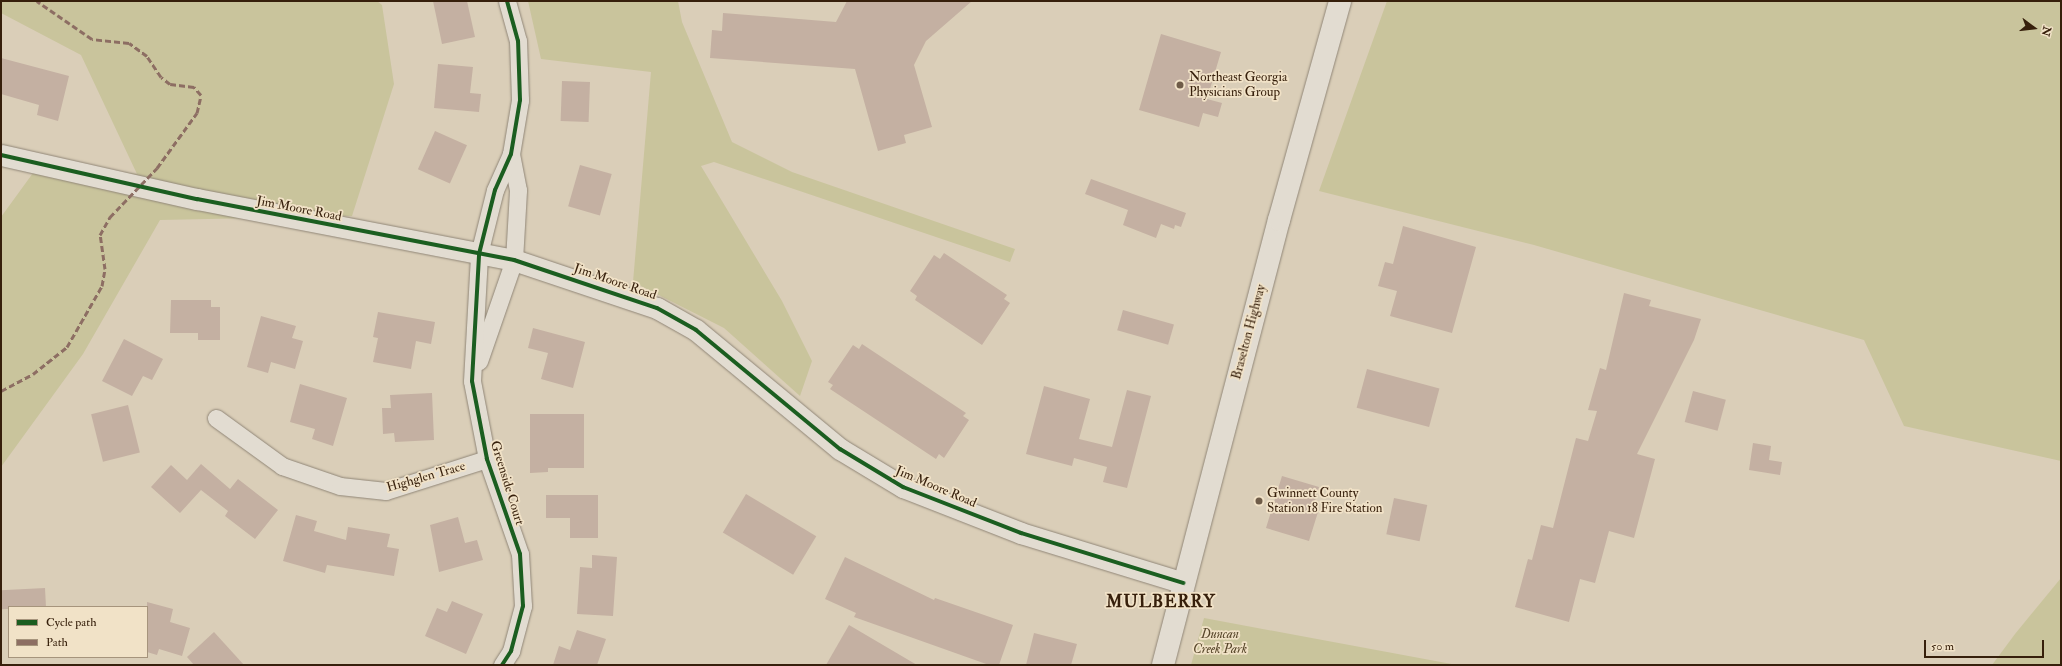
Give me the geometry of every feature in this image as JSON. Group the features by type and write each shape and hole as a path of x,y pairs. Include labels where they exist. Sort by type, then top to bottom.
{"main road":[{"name":"Braselton Highway","path":"1163,665 1279,220 1340,1"}],"street":[{"path":"472,381 514,260 518,190 511,154 520,100 518,41 507,1"},
{"name":"Greenside Court","path":"502,665 511,651 524,606 520,554 487,459 472,381 479,254 494,190 511,154"},
{"name":"Jim Moore Road","path":"1,155 197,199 514,260 657,308 696,330 840,449 903,487 1021,533 1184,583"},
{"name":"Highglen Trace","path":"216,418 282,466 340,486 386,491 487,459"}],"green space":[{"path":"1,1 377,1 382,5 394,84 352,216 160,220 83,354 1,467 1,217 41,162 137,174 81,55 1,13"},
{"path":"528,1 678,1 682,22 732,142 792,172 1015,249 1010,262 714,162 701,166 782,301 812,361 800,396 724,328 633,282 651,72 541,59"},
{"path":"1387,1 2061,1 2061,461 1904,426 1864,340 1534,245 1319,191"},
{"path":"2061,578 2061,665 1992,665 2015,634"},
{"name":"Duncan Creek Park","path":"1204,618 1457,665 1191,665"}],"building":[{"path":"433,1 467,1 475,37 442,44"},
{"path":"847,1 972,1 926,41 914,65 932,127 904,135 906,143 878,151 855,69 710,58 712,30 722,31 723,13 836,22"},
{"path":"1161,34 1221,52 1207,99 1222,103 1218,117 1203,113 1199,127 1139,110"},
{"path":"1,58 69,76 58,121 37,115 39,105 1,94"},
{"path":"438,64 473,67 470,93 481,94 479,112 434,108"},
{"path":"562,81 590,82 589,122 561,121"},
{"path":"435,131 467,145 450,184 418,169"},
{"path":"580,165 612,174 600,215 568,206"},
{"path":"1091,179 1186,213 1181,227 1175,225 1174,229 1161,224 1156,238 1123,225 1128,210 1085,194"},
{"path":"1403,226 1476,247 1452,333 1390,316 1397,291 1378,286 1385,262 1393,264"},
{"path":"944,253 1007,295 1004,299 1010,303 982,345 915,300 917,296 910,291 934,255 940,259"},
{"path":"1624,293 1651,300 1649,306 1701,319 1694,340 1637,454 1655,459 1634,538 1609,531 1595,583 1580,579 1569,622 1515,607 1528,559 1532,560 1541,525 1553,528 1576,438 1588,441 1597,411 1588,410 1600,368 1606,370"},
{"path":"171,300 211,300 211,307 220,307 220,340 198,340 198,333 170,333"},
{"path":"1123,310 1174,325 1168,345 1117,330"},
{"path":"378,312 435,322 431,344 416,341 411,369 373,362 378,338 373,337"},
{"path":"261,316 296,326 292,338 303,341 295,369 271,362 268,373 247,367"},
{"path":"533,328 585,342 573,388 541,379 548,353 528,348"},
{"path":"124,339 163,359 152,380 143,376 132,396 102,381"},
{"path":"862,344 966,413 963,416 969,420 944,458 939,454 936,459 830,389 833,385 828,382 853,345 859,349"},
{"path":"1367,369 1439,388 1429,427 1357,408"},
{"path":"300,384 347,398 333,446 312,439 315,429 290,422"},
{"path":"1044,386 1090,399 1079,439 1112,447 1127,390 1151,396 1127,488 1103,482 1107,467 1074,458 1072,466 1026,454"},
{"path":"1693,391 1726,400 1718,431 1685,422"},
{"path":"432,393 434,440 395,442 394,433 383,434 382,408 391,408 390,395"},
{"path":"128,405 140,453 103,462 91,414"},
{"path":"530,414 584,414 584,468 548,468 548,472 530,473"},
{"path":"1753,443 1771,446 1769,460 1782,462 1780,475 1749,470"},
{"path":"201,464 230,489 238,479 278,510 255,539 225,516 228,511 201,490 180,513 151,487 171,465 187,480"},
{"path":"1282,476 1319,487 1312,511 1318,512 1309,541 1266,528"},
{"path":"746,494 816,536 793,575 723,533"},
{"path":"546,495 598,495 598,538 570,538 570,518 546,518"},
{"path":"1394,498 1427,505 1420,541 1386,534"},
{"path":"296,515 317,521 314,531 346,540 348,527 390,534 387,547 399,549 394,576 327,565 325,573 283,561"},
{"path":"458,517 465,543 477,540 483,560 439,572 430,525"},
{"path":"592,555 617,557 613,616 577,614 580,567 592,568"},
{"path":"845,557 934,600 935,598 1013,625 999,665 989,665 854,617 856,613 825,599"},
{"path":"45,588 46,606 8,606 8,609 2,609 1,590"},
{"path":"452,601 483,614 466,654 425,636 437,608 447,612"},
{"path":"147,602 173,609 170,622 190,628 182,656 159,649 157,655 148,652"},
{"path":"849,625 917,665 826,665"},
{"path":"577,630 606,639 597,665 553,665 559,646 570,650"},
{"path":"214,632 244,665 194,665 187,657"},
{"path":"1034,633 1077,644 1071,665 1026,665"}],"marked path":[{"path":"1,391 33,374 67,347 102,286 105,269 100,235 110,217 157,168 197,113 201,95 194,87 170,84 161,77 147,56 129,43 92,39 37,1"}],"cycle path":[{"path":"502,665 511,651 523,606 520,554 487,459 472,381 479,254 495,190 511,154 520,100 518,41 507,1"},
{"path":"1,155 197,199 514,260 657,308 696,330 840,449 903,487 1021,533 1184,583"}],"place":[{"name":"Northeast Georgia Physicians Group","path":"1180,85"},
{"name":"Gwinnett County Station 18 Fire Station","path":"1259,501"}],"district":[{"name":"MULBERRY","path":"1161,602"}]}
